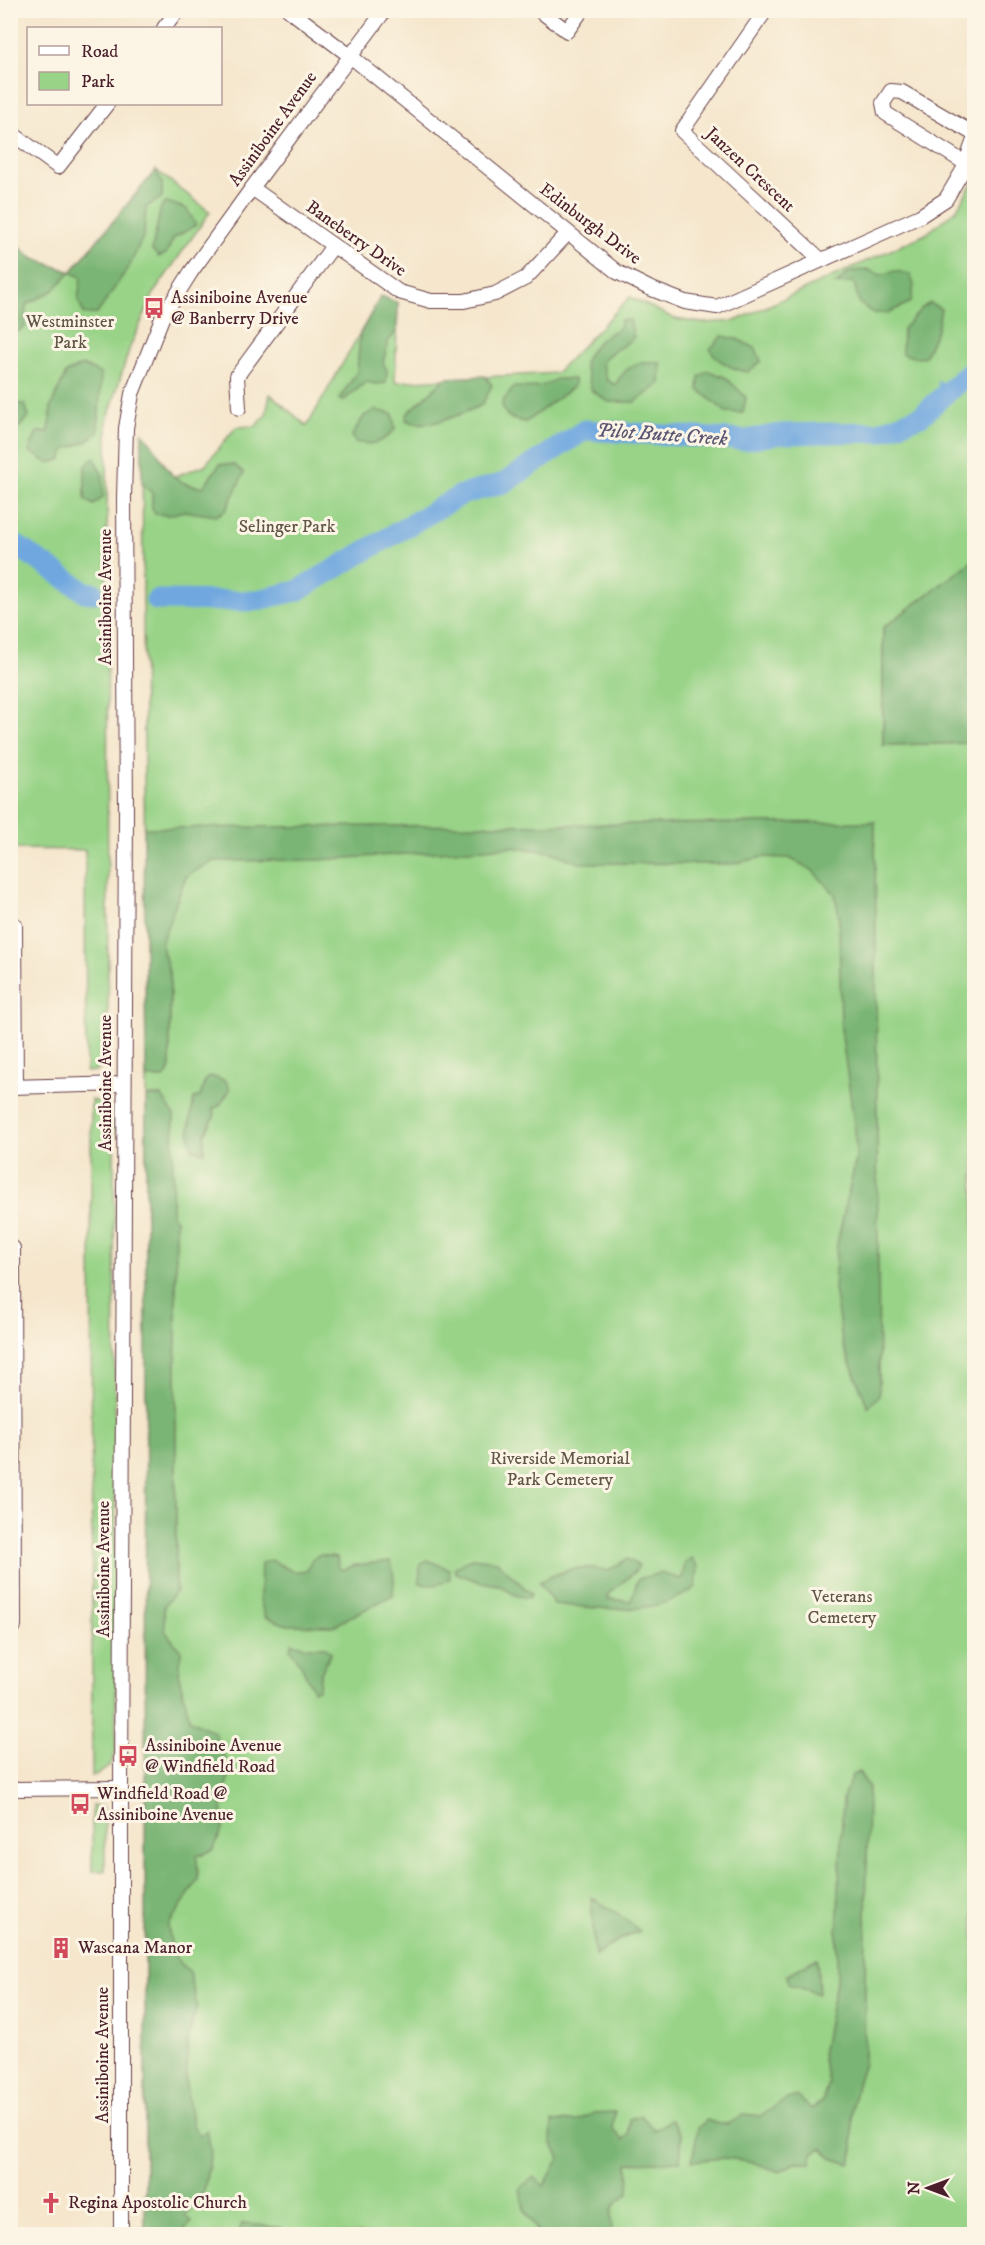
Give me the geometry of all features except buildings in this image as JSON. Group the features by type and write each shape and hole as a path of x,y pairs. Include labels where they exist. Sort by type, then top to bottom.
{"street":[{"path":"165,27 178,10"},
{"name":"Edinburgh Drive","path":"289,10 350,55 617,272 685,302 717,307 920,216 946,199 975,140"},
{"name":"Assiniboine Avenue","path":"122,2235 121,1788 126,428 132,394 162,318 191,272 385,10"},
{"path":"539,10 567,31 582,10"},
{"name":"Janzen Crescent","path":"766,10 682,132 821,260"},
{"path":"965,164 885,113 883,103 891,91 902,92 975,134"},
{"path":"10,132 58,167 106,105"},
{"name":"Baneberry Drive","path":"252,188 399,292 431,301 464,301 495,294 526,278 568,233"},
{"path":"239,408 237,376 333,246"},
{"path":"10,926 15,926 13,1087 124,1084"},
{"path":"10,1248 13,1248 14,1578 14,1626 10,1626"},
{"path":"10,1789 121,1788"}],"green space":[{"name":"Westminster Park","path":"156,170 210,212 155,291 130,347 107,421 108,1057 105,1065 100,1069 86,1072 85,850 11,849 10,239 32,258 71,272"},
{"path":"156,170 162,184 162,197 146,207 144,235 130,265 97,314 84,314 78,300 81,277 70,272 54,290 26,305 25,327 11,336 11,254 16,244 32,258 71,272"},
{"name":"Riverside Memorial Park Cemetery","path":"974,181 974,560 883,628 883,745 974,743 974,2234 145,2234 146,1078 142,433 173,477 205,465 236,427 256,426 266,415 270,394 307,426 381,296 398,303 395,382 556,373 630,297 675,319 702,323 735,321 926,234 956,210"},
{"path":"167,202 187,209 196,225 174,238 166,254 159,257 152,250 161,207"},
{"path":"866,269 881,275 895,271 910,274 914,285 911,302 888,313 873,313 859,303 854,282 836,284 849,272"},
{"path":"381,296 398,303 397,331 388,342 383,363 387,370 386,383 366,382 343,401 339,399 357,372 360,334"},
{"path":"930,303 941,309 937,330 925,356 918,358 902,354 903,329 922,308"},
{"path":"621,320 630,320 634,337 609,354 602,363 607,380 615,385 624,372 634,365 661,363 660,384 635,402 609,402 592,391 584,363 598,343 618,329"},
{"path":"722,336 737,339 755,348 761,361 748,372 721,361 710,349"},
{"path":"82,365 101,374 98,433 88,441 66,449 61,460 48,463 29,451 37,432 49,432 51,406 66,373"},
{"path":"708,371 725,377 746,397 743,413 726,412 698,389 699,377"},
{"path":"485,376 492,385 482,405 454,417 424,424 406,420 407,414 446,378"},
{"path":"556,379 574,379 574,386 526,422 513,419 504,412 502,402 514,387 531,388"},
{"path":"14,404 25,404 29,417 15,431 11,428 11,407"},
{"path":"375,410 393,414 395,429 377,443 355,442 352,435 364,416"},
{"path":"142,433 172,475 190,485 203,487 220,464 235,465 244,473 226,510 216,516 184,511 169,515 155,514 152,508 152,493 142,484"},
{"path":"94,457 103,476 103,497 94,505 85,500 85,467"},
{"path":"974,560 974,743 883,745 883,628"},
{"path":"875,822 879,1396 868,1407 843,1346 834,1289 837,1244 856,1159 855,1131 841,1029 839,917 835,894 811,869 789,858 763,857 732,864 579,863 552,852 511,847 317,860 214,861 189,874 185,879 161,943 170,975 170,1071 164,1078 146,1078 144,828"},
{"path":"210,1076 226,1081 230,1090 220,1105 213,1109 215,1115 204,1136 204,1152 193,1150 190,1124 194,1098 200,1097 205,1081"},
{"path":"146,1096 162,1096 174,1115 172,1216 176,1219 176,1591 164,1606 165,1631 181,1651 179,1677 190,1720 214,1732 230,1772 222,1799 223,1828 213,1850 197,1856 198,1880 168,1926 173,1954 190,1974 197,2006 188,2039 186,2087 193,2125 199,2136 207,2130 211,2152 204,2191 185,2216 192,2222 180,2234 145,2234"},
{"path":"91,1100 104,1103 110,1111 114,1127 116,1751 108,1767 92,1776"},
{"path":"319,1555 337,1557 338,1567 343,1570 355,1565 391,1561 394,1579 393,1595 333,1626 287,1625 265,1617 260,1600 261,1563 271,1560 292,1571 307,1571 312,1559"},
{"path":"472,1558 497,1561 531,1594 529,1598 515,1595 499,1585 480,1582 456,1573 454,1568"},
{"path":"692,1558 698,1567 696,1587 681,1597 646,1607 609,1609 554,1604 539,1582 573,1569 589,1568 608,1571 627,1559 639,1566 633,1574 608,1594 608,1599 631,1601 638,1579 660,1573 682,1579 685,1563"},
{"path":"427,1560 449,1569 450,1578 435,1585 420,1583 420,1565"},
{"path":"292,1643 307,1647 326,1647 331,1653 320,1675 319,1689 313,1690 290,1649"},
{"path":"859,1772 868,1786 864,2063 853,2105 853,2148 850,2164 831,2158 822,2148 813,2153 811,2163 794,2163 780,2172 749,2161 724,2158 692,2161 698,2128 707,2120 722,2124 730,2123 744,2114 761,2116 785,2100 797,2096 811,2109 822,2102 828,2083 822,2055 837,1976 843,1798 852,1775"},
{"path":"92,1805 103,1807 105,1815 105,1871 92,1871"},
{"path":"591,1897 640,1931 615,1942 595,1956"},
{"path":"817,1958 819,1994 788,1984 787,1975"},
{"path":"615,2112 613,2129 623,2140 629,2135 629,2119 641,2115 654,2130 671,2120 682,2134 680,2161 628,2163 629,2193 617,2202 612,2210 612,2234 537,2234 524,2209 520,2188 534,2177 544,2186 560,2157 551,2142 552,2122 578,2121 594,2113"},
{"path":"242,2223 282,2228 276,2234 235,2234 240,2230"}],"waterway":[{"name":"Pilot Butte Creek","path":"156,600 253,601 297,591 461,495 504,483 585,430 746,440 780,434 879,432 921,416 974,368"},
{"path":"939,383 943,387 953,387"},
{"name":"Pilot Butte Creek","path":"10,541 85,592 94,593"}],"place":[{"name":"Assiniboine Avenue @ Banberry Drive","path":"154,308"},
{"name":"Assiniboine Avenue @ Windfield Road","path":"128,1756"},
{"name":"Windfield Road @ Assiniboine Avenue","path":"80,1804"},
{"name":"Wascana Manor","path":"61,1948"},
{"name":"Regina Apostolic Church","path":"51,2203"}],"park label":[{"name":"Selinger Park","path":"287,527"},
{"name":"Veterans Cemetery","path":"842,1607"}]}
